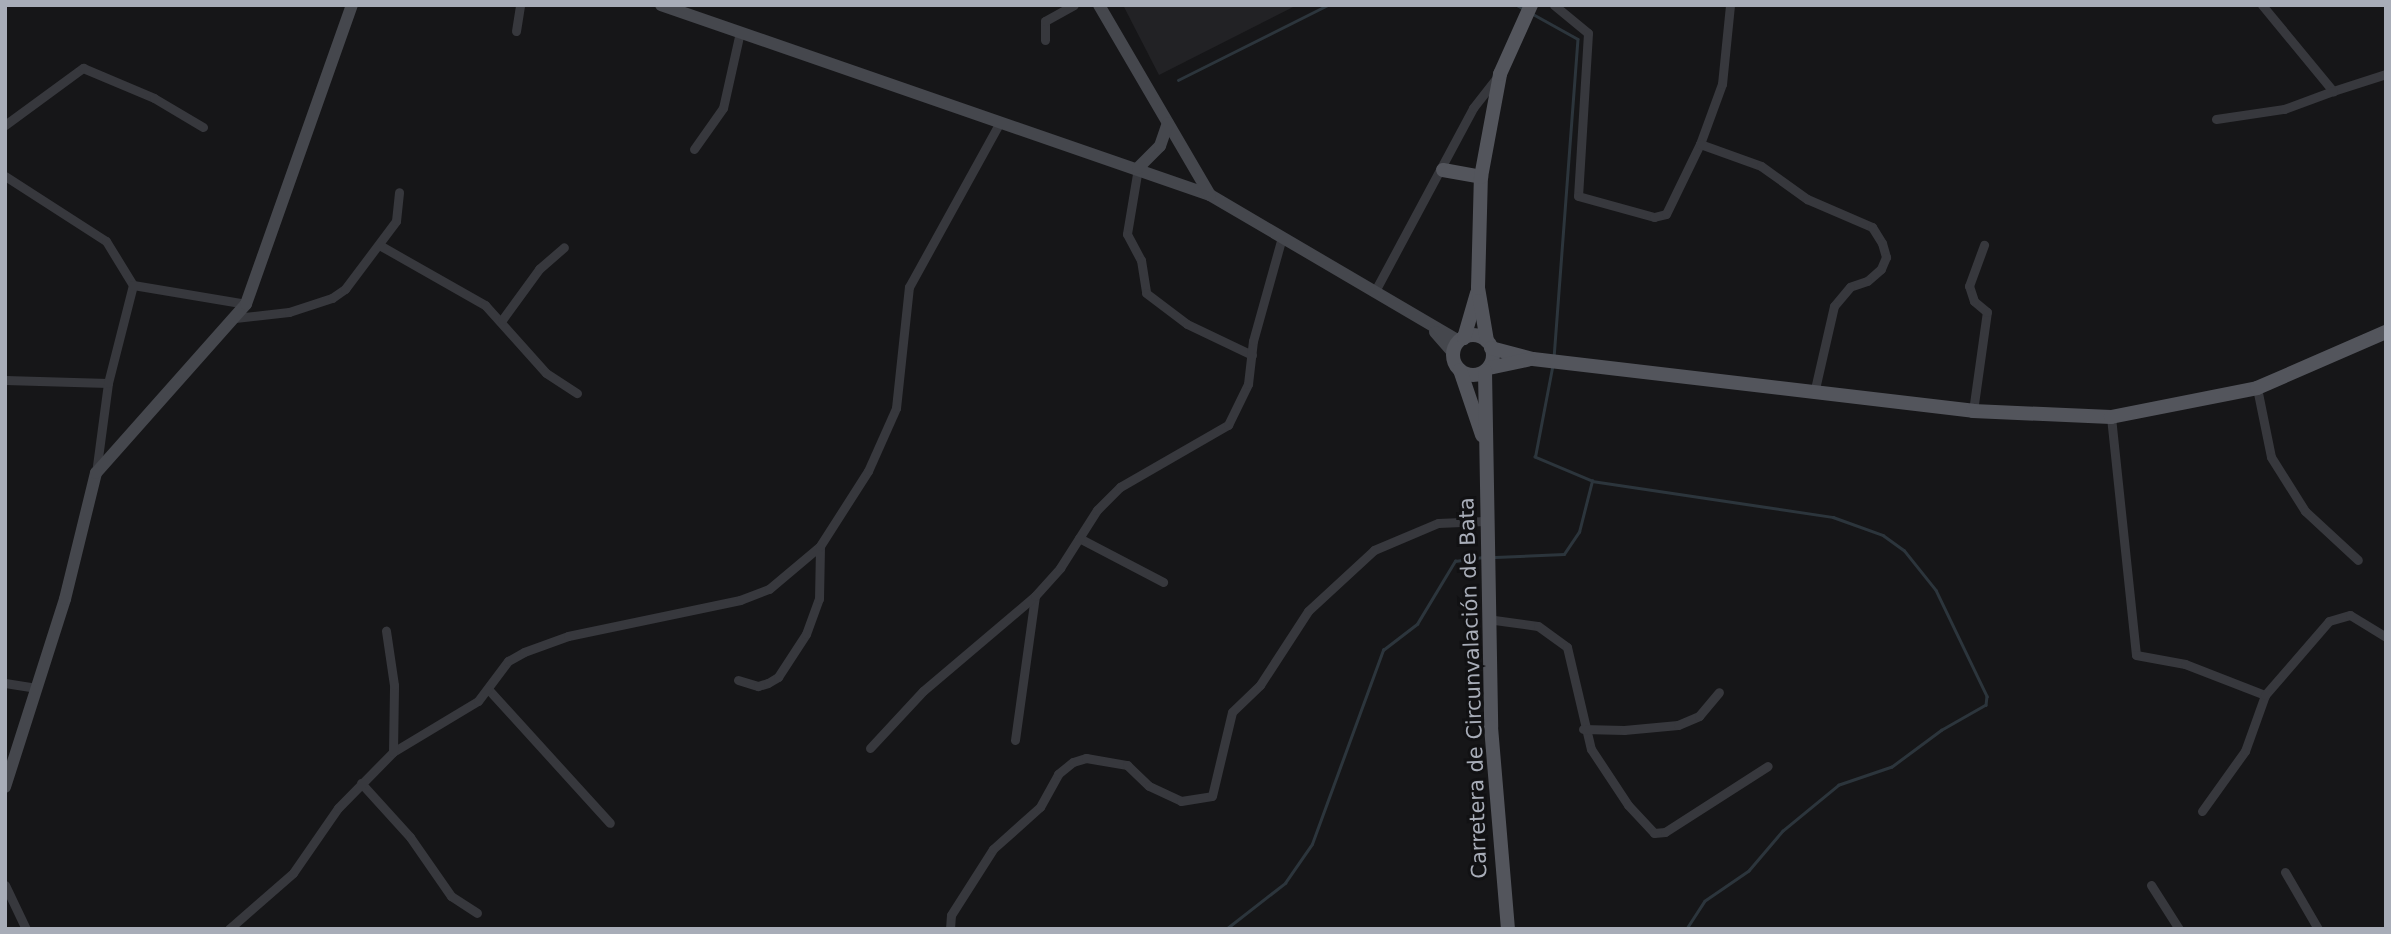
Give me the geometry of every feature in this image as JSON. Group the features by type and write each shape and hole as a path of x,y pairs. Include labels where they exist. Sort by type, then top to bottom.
{"main road":[{"path":"1487,369 1489,344 1478,288 1481,177 1500,74 1531,5"},
{"path":"1443,170 1481,177"},
{"path":"1478,288 1458,344 1460,370 1469,375 1538,359"},
{"path":"1458,344 1476,336 1489,344 1538,359 1815,389 1973,411 2111,417 2256,388 2386,332"},
{"name":"Carretera de Circunvalación de Bata","path":"1487,369 1487,619 1508,929"},
{"name":"Carretera de Circunvalación de Bata","path":"1460,370 1486,445"}],"street":[{"path":"96,473 246,304 352,5"},
{"path":"516,31 520,5"},
{"path":"661,5 1210,195 1375,291 1458,344"},
{"path":"1045,40 1045,21 1074,5"},
{"path":"1099,5 1210,195"},
{"path":"1554,5 1588,33 1578,196 1637,216 1661,217 1700,144 1722,84 1730,5"},
{"path":"2262,6 2333,91"},
{"path":"694,149 723,108 740,32"},
{"path":"5,125 83,68 154,99 203,127"},
{"path":"1375,291 1443,170 1473,108 1500,74"},
{"path":"2216,119 2284,109 2386,74"},
{"path":"229,929 293,873 338,808 393,752 478,701 508,661 568,636 703,609 769,589 820,546 868,471 896,408 909,287 1000,122"},
{"path":"1168,123 1160,146 1138,168 1126,229 1141,260 1146,293 1187,324 1252,355"},
{"path":"1700,144 1761,166 1807,200 1872,228 1882,243 1886,257 1881,269 1867,281 1850,287 1835,306 1815,389"},
{"path":"5,176 106,241 133,285 108,383 96,473 37,688 5,786"},
{"path":"235,318 289,312 332,298 380,246 396,221 399,192"},
{"path":"870,748 923,691 1035,596 1120,487 1228,425 1242,402 1282,237"},
{"path":"1973,411 1987,312 1974,300 1969,286 1984,245"},
{"path":"380,246 452,284 502,320 538,365 577,393"},
{"path":"502,320 539,269 564,247"},
{"path":"133,285 246,304"},
{"path":"5,380 108,383"},
{"path":"2256,388 2271,457 2305,510 2358,560"},
{"path":"2111,417 2136,655 2185,664 2265,695"},
{"path":"950,929 951,915 993,849 1040,807 1058,774 1073,762 1086,758 1127,765 1149,786 1181,802 1212,796 1232,712 1260,685 1308,611 1374,550 1438,523 1486,522"},
{"path":"1079,538 1163,582"},
{"path":"738,680 758,686 778,677 806,634 819,599 820,546"},
{"path":"1015,740 1035,596"},
{"path":"2202,811 2245,751 2265,695 2338,615 2362,620 2386,637"},
{"path":"1487,619 1538,626 1558,637 1574,668 1583,729 1628,805 1654,833 1665,832 1769,766"},
{"path":"386,631 394,685 393,752"},
{"path":"5,683 37,688"},
{"path":"488,689 610,823"},
{"path":"1583,729 1624,730 1678,724 1705,711 1719,692"},
{"path":"361,783 410,837 451,896 477,913"},
{"path":"2285,872 2318,929"},
{"path":"5,885 26,929"},
{"path":"2151,885 2179,929"}],"shaded area":[{"path":"1123,5 1297,5 1159,75"}],"waterway":[{"path":"1178,80 1328,5"},
{"path":"1517,5 1524,9"},
{"path":"1533,14 1578,39 1554,358"},
{"path":"1495,557 1564,554 1579,532 1592,481 1535,457 1552,368"},
{"path":"1592,481 1833,517 1883,535 1904,550 1936,590 1987,696 1986,705 1942,730 1892,767 1839,785 1783,831 1749,871 1705,901 1687,929"},
{"path":"1226,929 1285,883 1312,844 1383,650 1417,624 1455,561 1485,557"}]}
